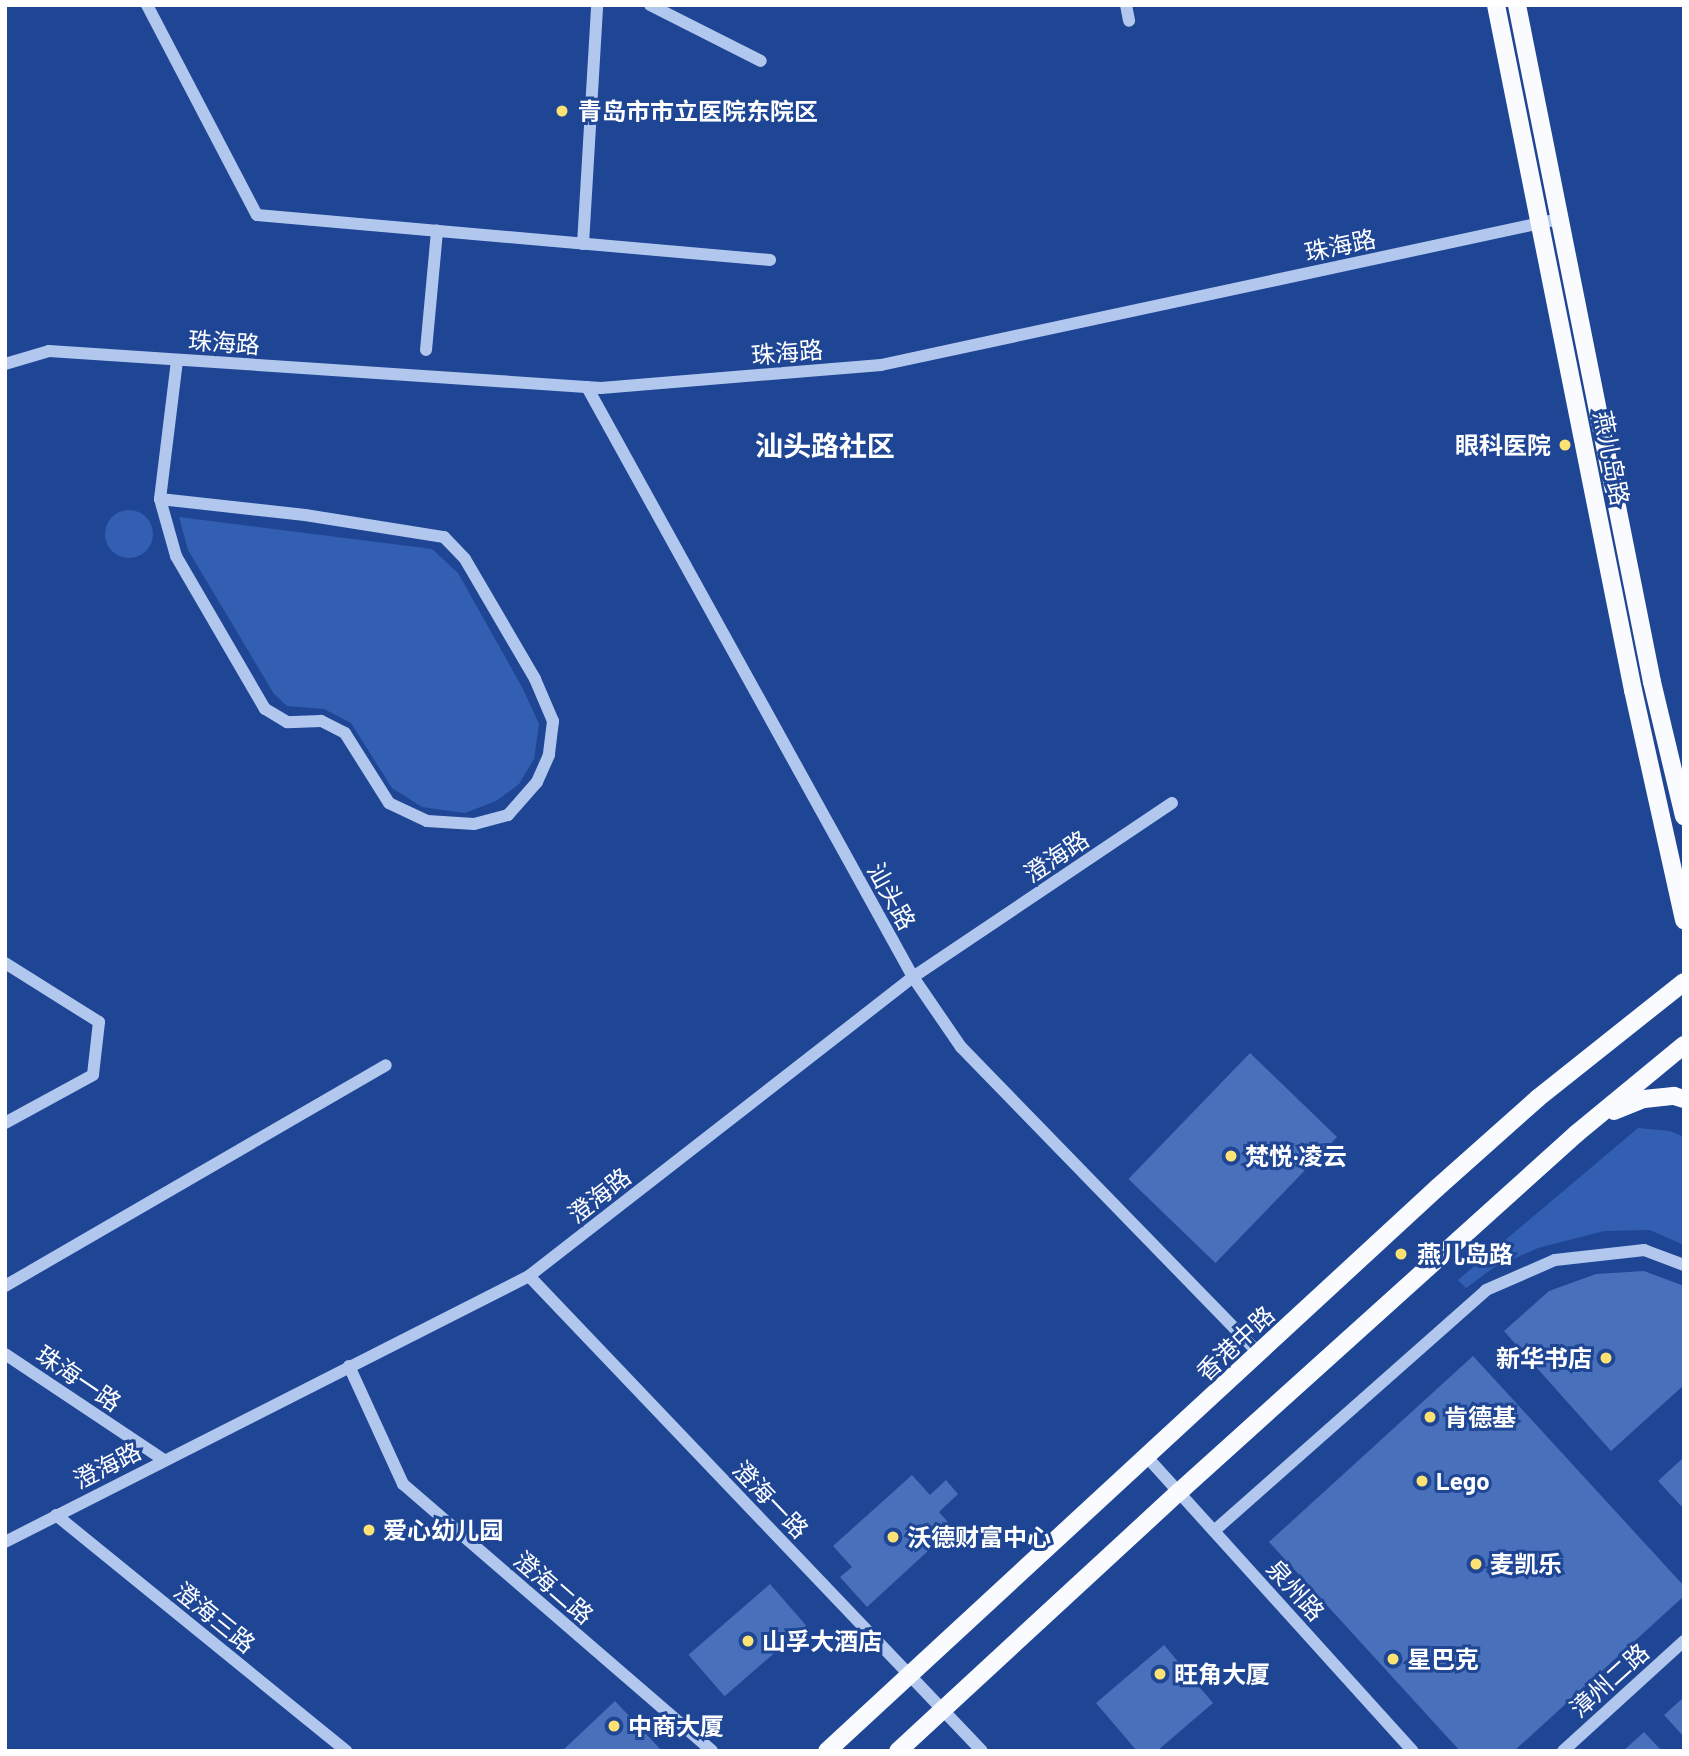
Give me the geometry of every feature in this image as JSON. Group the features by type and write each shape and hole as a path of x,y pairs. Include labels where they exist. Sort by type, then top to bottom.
{"main road":[{"name":"燕儿岛路","path":"1496,5 1633,691 1684,920"},
{"name":"燕儿岛路","path":"1517,5 1652,682 1684,816"},
{"name":"香港中路","path":"827,1751 1538,1098 1684,982"},
{"path":"898,1751 1179,1492 1598,1117 1684,1045"},
{"path":"1598,1117 1644,1099 1674,1096 1684,1099"}],"street":[{"path":"147,5 257,215 770,260"},
{"path":"583,244 597,5"},
{"path":"650,5 761,61"},
{"path":"1126,5 1129,21"},
{"name":"珠海路","path":"5,364 48,351 587,387 881,365 1559,219"},
{"path":"426,350 437,231"},
{"path":"160,499 305,515 444,537 466,559 535,679 553,721 550,755 537,782 508,814 474,824 427,821 389,803 345,733 321,722 287,722 265,709 176,556 160,499 177,360"},
{"name":"汕头路","path":"587,387 913,978 961,1047 1260,1354"},
{"name":"澄海路","path":"5,1542 529,1276 913,978 1172,803"},
{"path":"5,962 99,1022 93,1075 5,1123"},
{"path":"5,1286 386,1065"},
{"path":"1214,1531 1486,1290 1555,1259 1644,1250 1684,1265"},
{"name":"澄海一路","path":"529,1276 909,1675 944,1708 982,1751"},
{"name":"珠海一路","path":"5,1354 164,1460"},
{"name":"澄海二路","path":"349,1367 403,1484 712,1751"},
{"name":"泉州路","path":"1147,1457 1413,1751"},
{"name":"澄海三路","path":"56,1515 346,1751"},
{"name":"漳州二路","path":"1563,1751 1684,1641"}],"shaded area":[{"path":"129,510 146,517 153,534 146,551 129,558 112,551 105,534 112,517"},
{"path":"179,517 432,549 458,573 523,689 539,724 534,759 519,784 496,801 465,813 422,807 392,788 351,723 324,709 287,706 274,694 188,550"},
{"path":"1638,1128 1670,1131 1684,1137 1684,1245 1650,1230 1604,1231 1538,1248 1493,1268 1466,1288 1458,1280"}],"building":[{"name":"梵悦·凌云","path":"1250,1053 1337,1137 1215,1263 1128,1179"},
{"name":"新华书店","path":"1644,1271 1684,1286 1684,1385 1611,1451 1504,1331 1549,1291 1596,1274"},
{"name":"麦凯乐","path":"1473,1356 1684,1586 1684,1596 1514,1751 1460,1751 1269,1542"},
{"path":"1684,1457 1684,1509 1658,1481"},
{"name":"沃德财富中心","path":"912,1475 930,1495 946,1480 958,1494 939,1512 953,1528 867,1607 840,1577 852,1567 833,1546"},
{"name":"山孚大酒店","path":"770,1584 806,1626 725,1696 688,1655"},
{"name":"旺角大厦","path":"1164,1645 1213,1703 1157,1751 1137,1751 1096,1703"},
{"path":"1684,1697 1684,1737 1664,1715"},
{"name":"中商大厦","path":"615,1701 662,1751 562,1751"},
{"path":"1644,1732 1662,1751 1623,1751"}],"place":[{"name":"青岛市市立医院东院区","path":"562,111"},
{"name":"眼科医院","path":"1565,445"},
{"name":"梵悦·凌云","path":"1231,1156"},
{"name":"燕儿岛路","path":"1401,1254"},
{"name":"新华书店","path":"1606,1358"},
{"name":"肯德基","path":"1430,1417"},
{"name":"Lego","path":"1422,1481"},
{"name":"爱心幼儿园","path":"369,1530"},
{"name":"沃德财富中心","path":"893,1537"},
{"name":"麦凯乐","path":"1476,1564"},
{"name":"山孚大酒店","path":"748,1641"},
{"name":"星巴克","path":"1393,1659"},
{"name":"旺角大厦","path":"1160,1674"},
{"name":"中商大厦","path":"614,1726"}],"district":[{"name":"汕头路社区","path":"825,445"}]}
